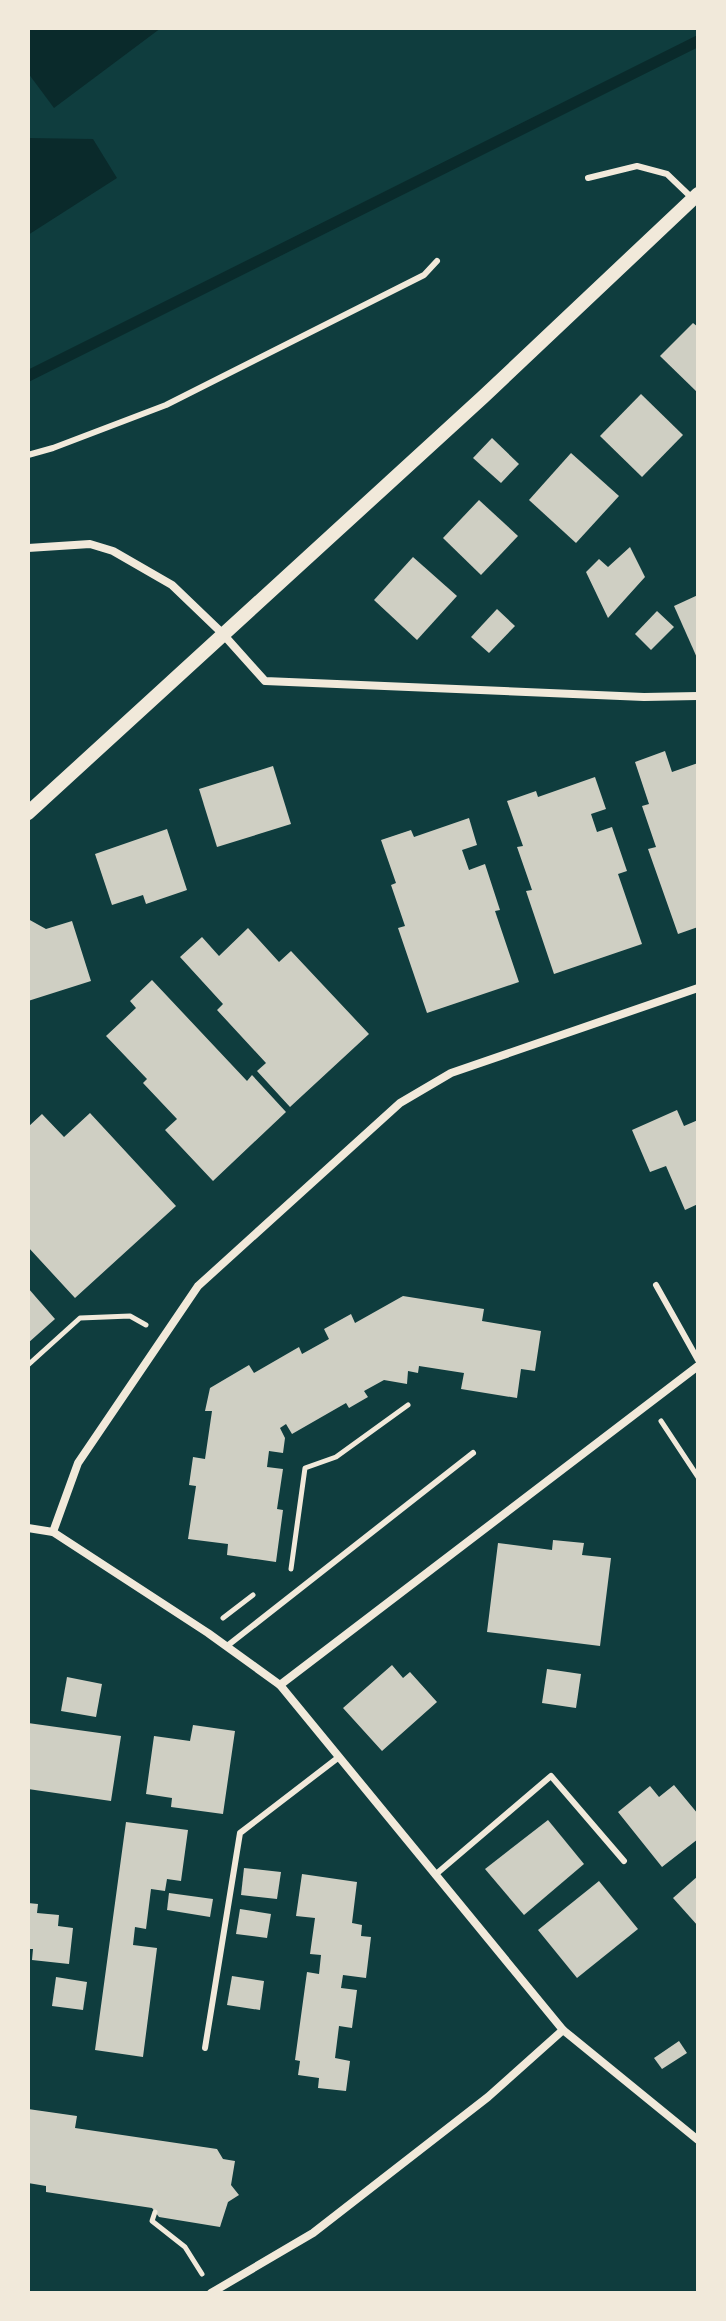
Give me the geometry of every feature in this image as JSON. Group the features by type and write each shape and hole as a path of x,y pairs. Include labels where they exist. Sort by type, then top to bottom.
{"street":[{"path":"28,813 696,199"},
{"path":"28,548 90,544 113,551 172,585 222,633 265,681 644,697 698,696"},
{"path":"53,1532 78,1463 198,1286 400,1103 451,1073 698,988"},
{"path":"280,1685 698,1363"},
{"path":"28,1528 53,1532 208,1633 280,1685 563,2030 698,2140"},
{"path":"212,2293 313,2233 488,2097 563,2030"}],"lane":[{"path":"588,178 637,166 667,174 696,199"},
{"path":"28,455 166,405 424,275 437,261"},
{"path":"656,1285 698,1363"},
{"path":"227,1646 473,1453"},
{"path":"205,2048 240,1833 339,1757"},
{"path":"435,1875 551,1776 624,1861"}],"path":[{"path":"28,1365 80,1318 130,1316 165,1335"},
{"path":"649,1403 698,1477"},
{"path":"279,1577 292,1568 305,1468 336,1457 408,1405"},
{"path":"208,1633 229,1611 254,1594"},
{"path":"155,2212 152,2221 185,2247 212,2293"}],"water":[{"path":"28,28 161,28 54,108 28,73"},
{"path":"28,138 93,139 117,178 28,235"}],"building":[{"path":"693,323 698,327 698,393 660,356"},
{"path":"641,394 683,435 642,477 600,436"},
{"path":"492,438 519,464 501,483 473,458"},
{"path":"571,453 619,496 576,543 529,500"},
{"path":"479,500 518,536 481,575 443,538"},
{"path":"630,547 645,577 608,618 586,572 599,559 608,567"},
{"path":"413,557 457,596 417,640 374,600"},
{"path":"698,595 698,660 674,606"},
{"path":"497,609 515,626 489,653 471,637"},
{"path":"657,611 674,627 651,650 635,634"},
{"path":"665,751 672,772 698,763 698,927 678,934 648,849 656,847 642,806 649,804 635,762"},
{"path":"273,766 291,824 217,847 199,789"},
{"path":"595,777 606,809 591,814 597,832 612,827 627,871 618,874 642,944 554,974 526,891 532,890 517,847 523,846 507,801 536,791 538,797"},
{"path":"469,818 477,845 462,850 469,870 485,864 500,910 495,911 519,982 427,1013 398,928 405,926 391,885 396,883 381,840 411,830 414,837"},
{"path":"167,829 187,890 146,904 143,895 112,905 95,854"},
{"path":"28,919 46,929 72,921 91,981 28,1001"},
{"path":"248,928 279,962 291,951 369,1034 290,1107 257,1071 266,1063 217,1010 223,1004 180,957 202,937 219,956"},
{"path":"152,980 247,1081 252,1075 286,1112 213,1181 165,1130 177,1119 143,1083 147,1079 106,1036 136,1008 130,1001"},
{"path":"677,1110 684,1126 698,1120 698,1204 685,1210 666,1166 650,1172 632,1130"},
{"path":"90,1113 176,1206 75,1298 28,1247 28,1127 42,1114 64,1137"},
{"path":"28,1288 55,1319 28,1343"},
{"path":"403,1296 484,1309 482,1321 541,1331 535,1371 521,1369 517,1398 461,1389 464,1373 419,1366 418,1373 408,1371 407,1384 384,1380 364,1391 368,1397 349,1408 346,1403 292,1434 286,1424 280,1428 285,1438 283,1453 269,1451 267,1467 283,1469 277,1509 283,1510 276,1562 227,1555 228,1544 188,1539 196,1486 189,1485 193,1457 205,1459 212,1411 205,1411 210,1388 249,1365 254,1373 299,1347 302,1354 329,1339 324,1329 351,1314 355,1323"},
{"path":"553,1540 584,1543 582,1555 611,1558 600,1646 487,1632 498,1543 552,1550"},
{"path":"392,1665 403,1678 410,1672 437,1702 382,1751 343,1708"},
{"path":"547,1669 581,1674 576,1708 542,1703"},
{"path":"67,1677 102,1684 96,1717 61,1711"},
{"path":"28,1723 121,1736 111,1801 28,1789"},
{"path":"193,1725 235,1731 223,1814 171,1807 172,1798 146,1794 154,1736 190,1741"},
{"path":"674,1785 698,1814 698,1839 662,1867 618,1812 650,1786 659,1797"},
{"path":"548,1820 584,1864 524,1915 485,1869"},
{"path":"126,1822 188,1830 181,1881 167,1879 165,1891 151,1889 146,1929 135,1927 133,1945 157,1948 143,2057 95,2050"},
{"path":"244,1868 281,1872 277,1899 241,1895"},
{"path":"302,1874 357,1882 352,1923 362,1925 361,1936 371,1937 366,1978 343,1975 341,1988 357,1990 352,2028 339,2026 335,2058 350,2061 346,2091 318,2088 319,2078 298,2075 300,2061 295,2060 307,1972 319,1974 321,1955 310,1954 315,1918 296,1916"},
{"path":"698,1876 698,1926 673,1898"},
{"path":"599,1881 638,1929 577,1978 538,1930"},
{"path":"169,1893 213,1899 210,1917 167,1910"},
{"path":"28,1903 38,1904 37,1913 59,1915 58,1926 73,1928 69,1964 32,1960 33,1949 28,1949"},
{"path":"240,1909 271,1914 267,1938 236,1934"},
{"path":"232,1976 264,1981 260,2010 227,2005"},
{"path":"56,1977 87,1982 83,2010 52,2006"},
{"path":"679,2041 687,2053 662,2069 654,2058"},
{"path":"28,2109 77,2116 75,2128 217,2149 223,2159 235,2161 231,2185 239,2195 228,2202 220,2227 159,2217 152,2208 46,2192 46,2186 28,2183"}],"waterway":[{"path":"28,376 698,41"}]}
